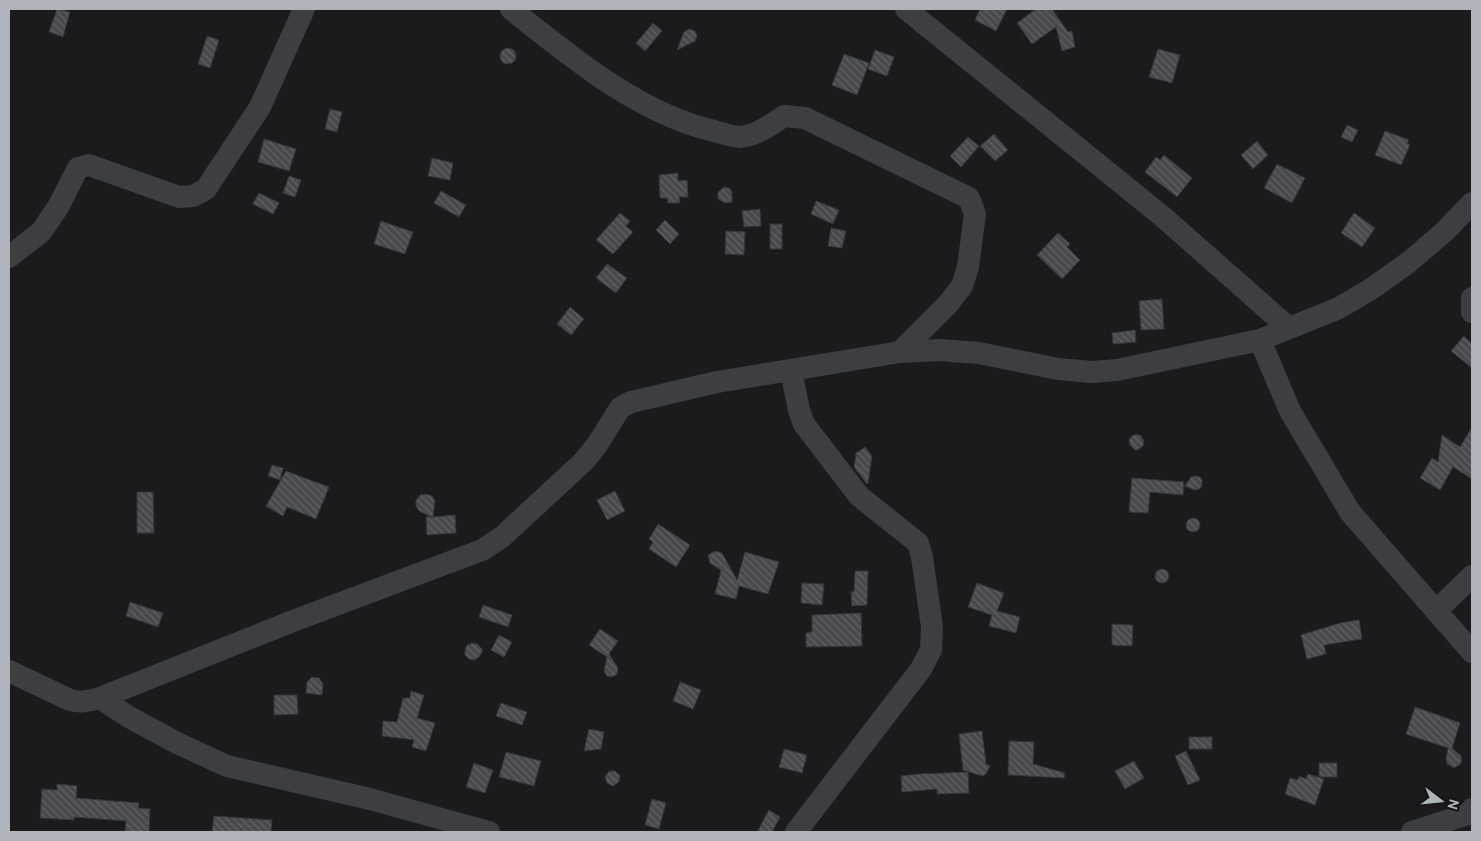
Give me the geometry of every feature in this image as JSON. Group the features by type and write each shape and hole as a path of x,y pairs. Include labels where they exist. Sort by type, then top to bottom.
{"street":[{"path":"9,257 41,232 58,207 78,168 89,165 179,197 193,196 206,189 260,107 304,9"},
{"path":"511,9 554,44 636,100 671,117 703,128 740,137 765,129 784,116 806,118 969,198 975,214 968,266 962,286 948,304 900,352"},
{"path":"906,9 1162,216 1289,328"},
{"path":"9,671 79,702 100,698 293,621 482,550 502,538 584,460 597,446 620,408 631,402 717,382 900,352 939,350 979,353 1058,369 1092,372 1117,370 1260,340 1339,308 1372,289 1409,262 1444,232 1472,203"},
{"path":"1472,298 1472,312"},
{"path":"1260,340 1290,411 1350,512 1472,652"},
{"path":"792,371 799,410 804,424 858,496 918,544 922,557 932,627 931,650 921,669 796,832"},
{"path":"1436,611 1472,576"},
{"path":"100,698 129,717 177,743 227,766 370,799 490,832"},
{"path":"1412,832 1468,814 1472,809"}],"building":[{"path":"57,9 70,12 63,37 49,32"},
{"path":"980,9 1007,9 996,31 975,20"},
{"path":"1036,9 1052,9 1068,32 1072,31 1075,47 1062,51 1056,27 1032,44 1017,23"},
{"path":"653,23 662,31 645,51 636,43"},
{"path":"689,29 695,31 697,36 695,41 677,50 684,32"},
{"path":"207,36 219,40 210,68 198,64"},
{"path":"508,48 516,56 508,64 500,56"},
{"path":"1158,49 1180,55 1172,83 1149,77"},
{"path":"875,50 894,57 887,76 868,69"},
{"path":"844,54 869,63 857,95 832,85"},
{"path":"330,109 342,112 337,132 325,129"},
{"path":"1347,125 1358,130 1352,142 1341,137"},
{"path":"1385,131 1409,140 1407,143 1410,145 1401,165 1375,155"},
{"path":"994,134 1008,150 995,161 980,146"},
{"path":"968,137 979,146 961,167 950,156"},
{"path":"264,139 296,149 289,171 258,162"},
{"path":"1257,141 1268,155 1253,169 1241,155"},
{"path":"1164,155 1192,178 1177,197 1145,172 1156,157 1160,160"},
{"path":"432,158 453,163 450,180 428,176"},
{"path":"1277,164 1305,178 1292,203 1264,188"},
{"path":"678,173 678,181 687,180 688,197 679,197 680,203 668,203 667,198 660,198 659,175"},
{"path":"289,176 301,180 295,197 283,193"},
{"path":"724,187 729,188 732,192 732,202 725,203 718,199 718,192"},
{"path":"441,191 466,205 459,217 434,203"},
{"path":"259,193 279,203 273,214 253,204"},
{"path":"816,201 839,210 833,224 811,214"},
{"path":"760,209 761,226 744,227 742,211"},
{"path":"620,213 630,221 626,226 633,232 613,254 596,240"},
{"path":"1354,213 1375,228 1362,247 1341,233"},
{"path":"665,220 679,234 670,244 656,230"},
{"path":"381,221 413,232 405,254 374,244"},
{"path":"770,224 782,224 782,249 770,249"},
{"path":"831,228 846,231 842,248 828,246"},
{"path":"726,231 745,232 744,255 725,254"},
{"path":"1058,233 1070,244 1067,247 1080,260 1062,279 1037,255"},
{"path":"607,264 627,278 616,293 596,278"},
{"path":"1162,299 1164,329 1141,330 1139,301"},
{"path":"570,307 584,319 571,335 557,324"},
{"path":"1135,330 1136,342 1113,344 1112,333"},
{"path":"1464,336 1472,344 1472,368 1451,351"},
{"path":"1472,427 1472,479 1453,467 1440,490 1420,478 1432,458 1438,462 1442,435 1460,447"},
{"path":"1137,434 1144,441 1143,446 1136,451 1130,445 1129,440"},
{"path":"865,447 872,456 867,484 854,467 856,453"},
{"path":"272,465 283,468 280,480 268,476"},
{"path":"286,471 329,487 316,519 287,507 283,516 266,506"},
{"path":"1191,477 1200,477 1202,480 1200,489 1195,490 1185,486"},
{"path":"1132,478 1184,482 1183,495 1150,492 1148,513 1129,512"},
{"path":"615,491 625,511 607,520 597,500"},
{"path":"137,492 153,492 154,533 137,533"},
{"path":"420,495 432,496 435,501 433,517 455,515 456,533 427,535 426,517 432,517 419,511 416,506 416,500"},
{"path":"1190,518 1196,518 1200,525 1196,532 1190,532 1186,528 1186,522"},
{"path":"658,524 690,545 676,567 649,549 653,542 649,539"},
{"path":"715,551 722,553 737,580 745,552 779,562 768,594 739,586 736,599 715,594 721,570 710,563 708,555"},
{"path":"1162,569 1167,571 1169,576 1167,581 1162,583 1157,581 1155,576 1157,571"},
{"path":"855,571 868,571 867,605 852,606 851,592 854,592"},
{"path":"802,583 824,584 822,605 801,603"},
{"path":"977,583 1004,593 997,611 1020,617 1016,633 989,626 992,615 968,607"},
{"path":"130,602 163,613 158,627 126,616"},
{"path":"483,605 512,615 508,627 479,617"},
{"path":"861,613 862,646 806,647 806,633 812,632 812,615"},
{"path":"1359,620 1362,639 1324,645 1326,654 1307,659 1301,635 1340,623"},
{"path":"1112,624 1133,625 1132,646 1112,645"},
{"path":"600,629 618,641 609,654 618,668 617,674 612,677 607,676 604,671 607,657 589,645"},
{"path":"499,635 512,642 504,657 491,650"},
{"path":"477,644 483,650 479,657 474,660 469,659 465,655 467,645"},
{"path":"312,677 319,678 323,684 322,695 306,693 307,682"},
{"path":"680,682 701,690 693,709 673,701"},
{"path":"411,691 424,695 417,718 435,723 426,751 412,747 414,740 382,736 383,721 397,722 403,698 410,698"},
{"path":"274,695 297,695 298,714 274,715"},
{"path":"501,703 527,712 522,725 496,716"},
{"path":"1415,707 1460,723 1452,748 1461,756 1462,761 1459,765 1454,768 1447,764 1448,748 1406,734"},
{"path":"589,729 604,732 601,749 584,751"},
{"path":"982,731 986,764 990,766 986,774 982,776 963,770 959,734"},
{"path":"1189,737 1212,737 1212,749 1189,749"},
{"path":"1009,741 1034,742 1033,764 1065,773 1064,778 1008,775"},
{"path":"784,749 807,755 802,773 779,767"},
{"path":"1186,751 1200,780 1188,785 1175,756"},
{"path":"506,752 541,761 534,786 499,777"},
{"path":"1134,761 1144,778 1125,789 1115,771"},
{"path":"474,763 493,770 485,793 466,787"},
{"path":"1319,763 1337,763 1337,777 1319,777"},
{"path":"609,771 615,771 620,776 619,782 613,786 607,783 605,777"},
{"path":"968,772 969,793 937,794 937,789 902,792 901,776"},
{"path":"1308,774 1324,779 1315,805 1285,794 1290,778 1298,780 1299,776 1306,779"},
{"path":"57,784 77,786 76,798 139,803 138,808 150,809 149,832 125,832 126,821 74,817 74,820 40,818 42,789 57,790"},
{"path":"652,799 666,803 659,829 645,825"},
{"path":"769,810 780,817 772,832 757,832"},
{"path":"214,816 272,820 271,832 212,832"}]}
